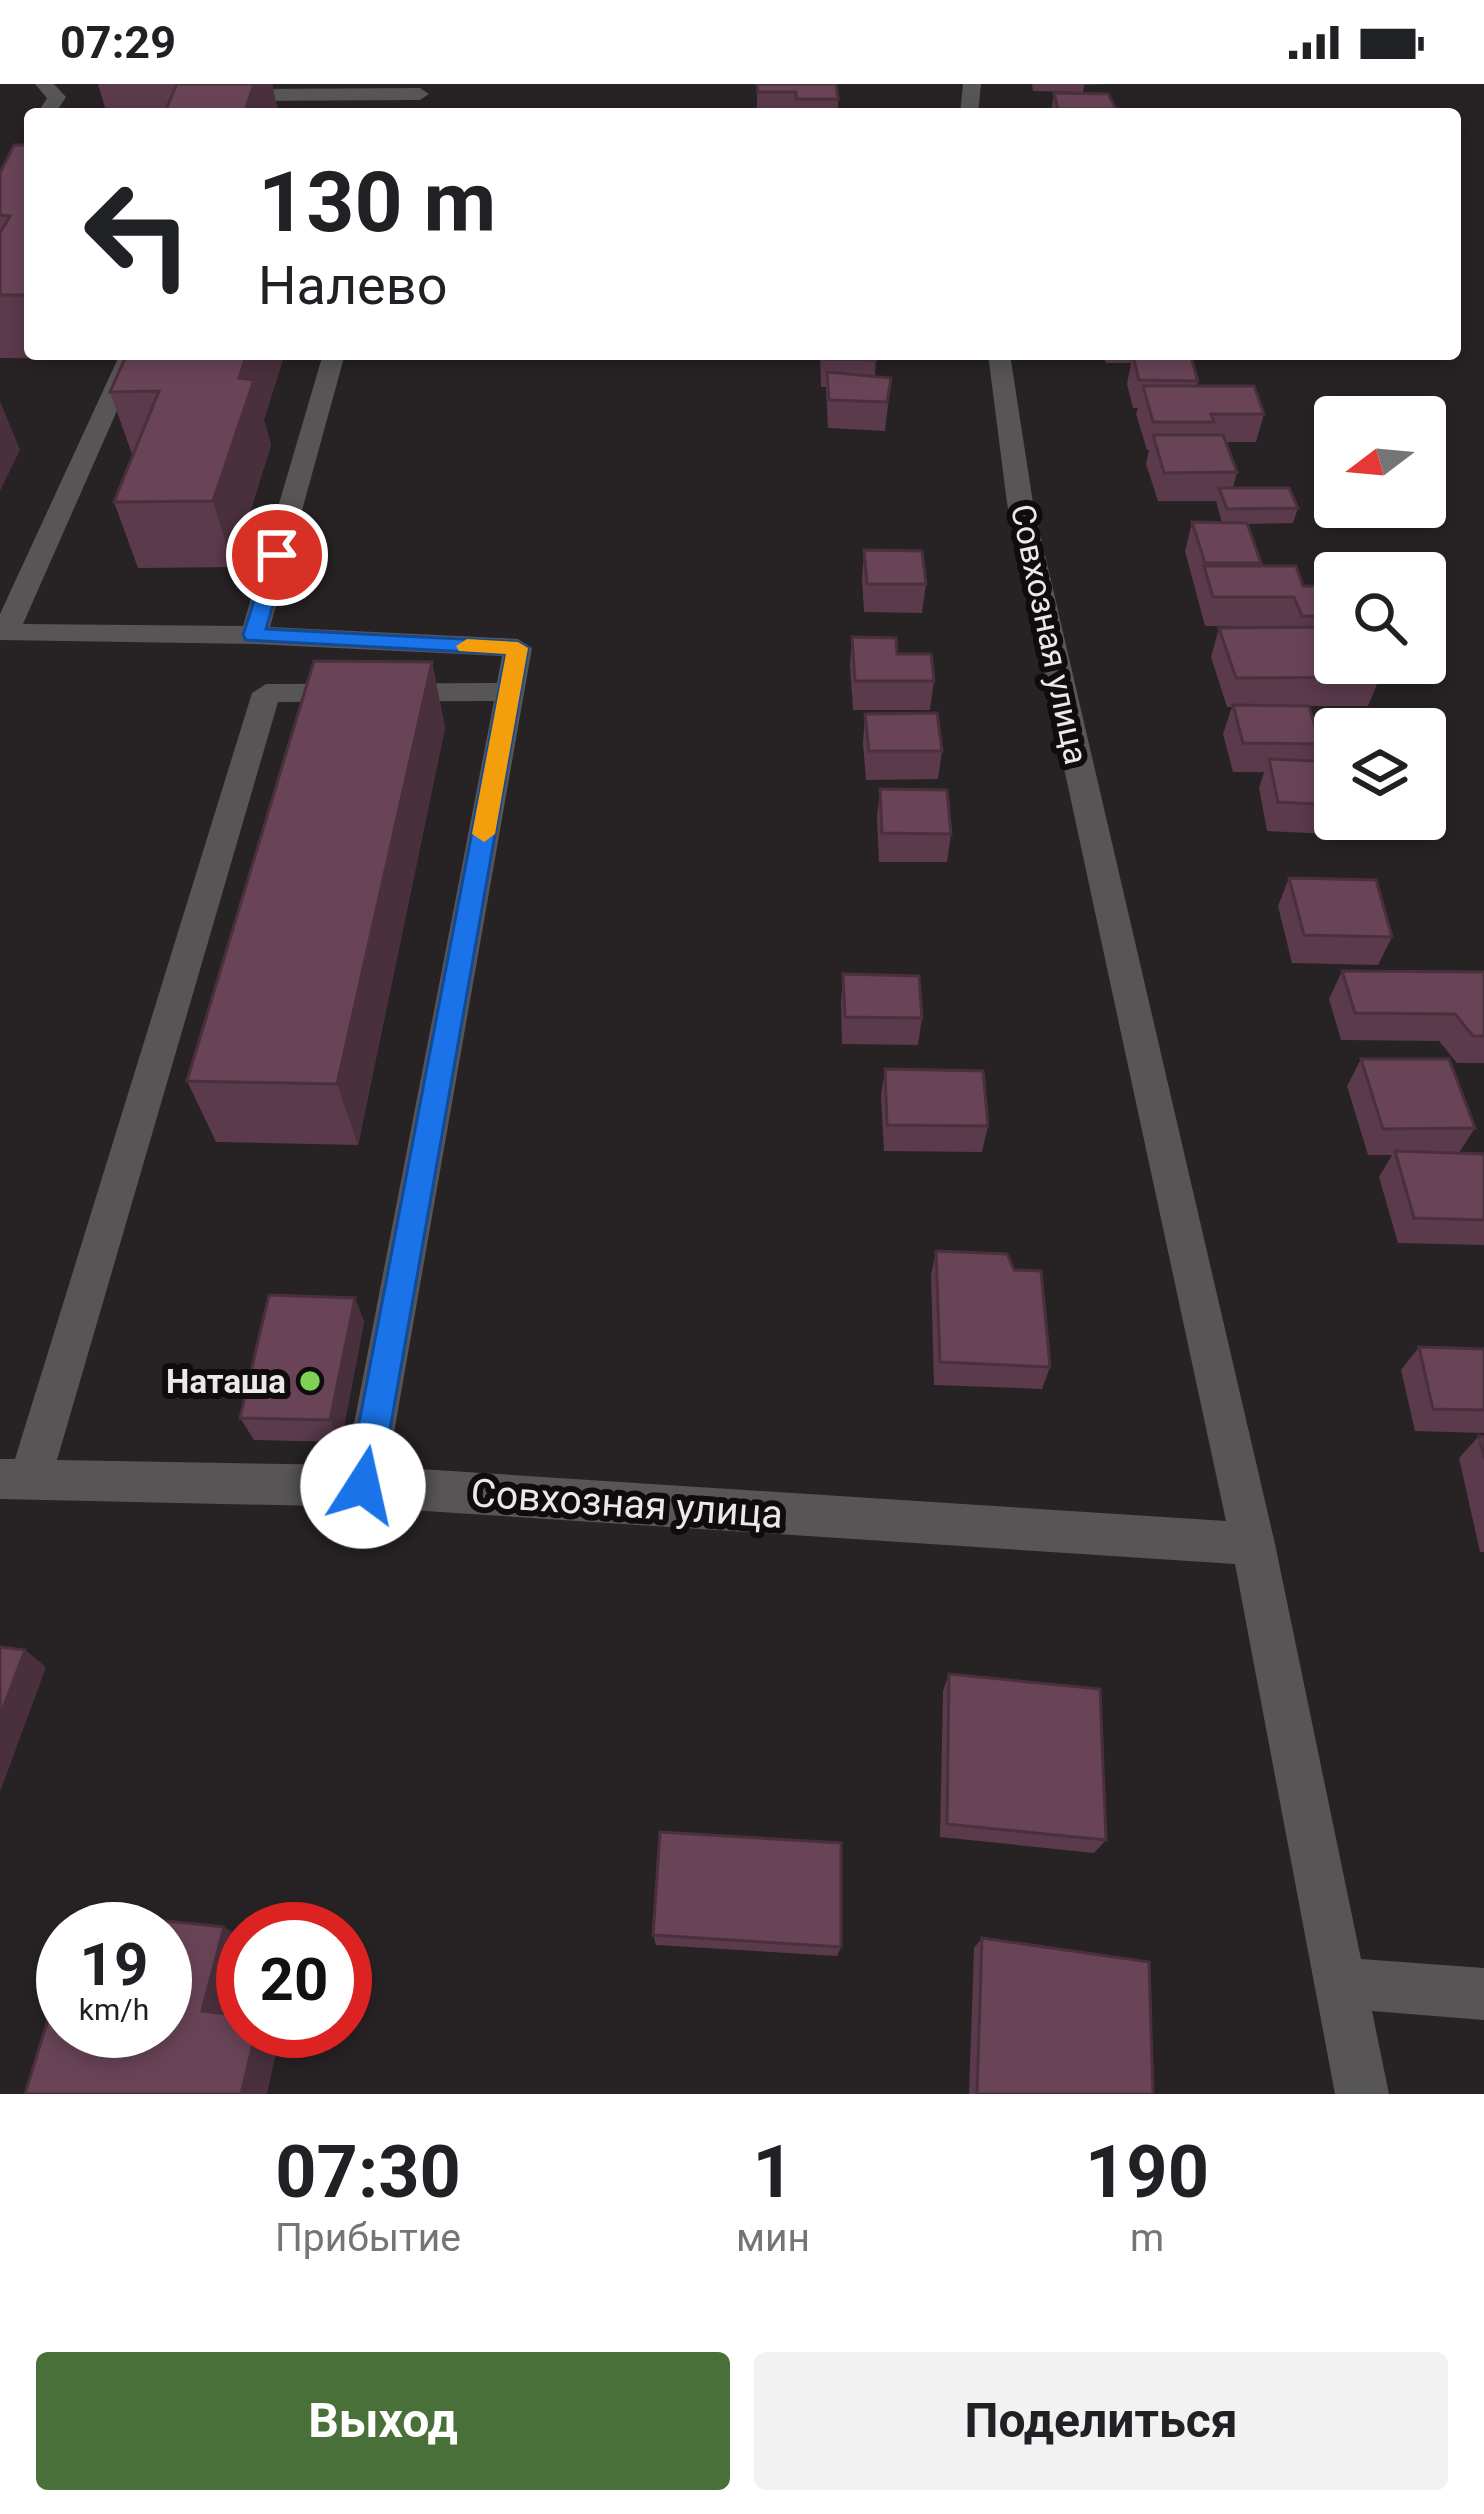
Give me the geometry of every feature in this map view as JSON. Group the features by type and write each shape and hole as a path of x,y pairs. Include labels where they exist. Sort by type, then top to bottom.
{"street":[{"path":"235,84 231,95 307,104 429,89"},
{"path":"128,360 5,633 254,635 518,648 363,1486"},
{"path":"254,635 332,360"},
{"name":"Совхозная улица","path":"1000,360 1019,503 1253,1544 1362,2094"},
{"path":"15,1479 266,693 510,692"},
{"name":"Совхозная улица","path":"15,1479 363,1486 1253,1544"},
{"path":"1342,1983 1484,1994"}],"building":[{"path":"177,84 254,84 246,108 167,108"},
{"path":"757,84 836,84 838,99 796,99 796,92 758,92"},
{"path":"1054,93 1108,94 1115,108 1058,108"},
{"path":"14,145 24,145 24,295 0,295 0,233 10,216 0,215 0,173"},
{"path":"124,360 245,360 239,378 254,380 213,501 114,502 159,391 110,392"},
{"path":"1134,360 1192,360 1198,381 1139,380"},
{"path":"827,372 891,378 887,402 829,400"},
{"path":"1143,386 1254,386 1264,414 1211,414 1214,422 1153,422"},
{"path":"1153,435 1223,435 1237,472 1164,473"},
{"path":"1219,488 1289,488 1298,508 1227,509"},
{"path":"1192,522 1247,523 1261,563 1205,563"},
{"path":"864,550 922,551 926,584 867,584"},
{"path":"1204,566 1296,566 1303,586 1314,586 1314,616 1302,616 1294,597 1213,597"},
{"path":"1314,627 1314,677 1236,678 1219,628"},
{"path":"852,637 896,638 897,654 931,654 934,681 855,681"},
{"path":"314,661 432,662 337,1084 187,1081"},
{"path":"1233,705 1309,706 1314,744 1243,743"},
{"path":"937,713 942,751 869,751 865,714"},
{"path":"1269,759 1314,761 1314,804 1278,802"},
{"path":"880,789 947,790 951,834 882,833"},
{"path":"1289,878 1376,880 1392,937 1304,935"},
{"path":"1342,971 1484,972 1484,1036 1473,1036 1455,1014 1355,1013"},
{"path":"843,974 919,976 922,1018 845,1017"},
{"path":"1361,1059 1449,1059 1475,1128 1383,1129"},
{"path":"885,1069 983,1071 988,1126 887,1125"},
{"path":"1395,1151 1484,1154 1484,1220 1414,1218"},
{"path":"936,1251 1007,1254 1014,1270 1041,1271 1050,1367 940,1362"},
{"name":"Наташа","path":"269,1295 355,1298 330,1420 240,1418"},
{"path":"1419,1347 1484,1349 1484,1410 1433,1409"},
{"path":"0,1647 25,1650 0,1716"},
{"path":"949,1674 1100,1689 1106,1840 947,1824"},
{"path":"660,1832 841,1843 841,1947 653,1935"},
{"path":"192,1924 216,1926 216,1958 202,2011 216,2013 216,2058 250,2058 241,2094 25,2094 36,2058 192,2058"},
{"path":"982,1938 1149,1962 1153,2094 977,2094"}],"slow traffic":[{"path":"467,646 518,648 484,834"}],"place":[{"name":"Наташа","path":"310,1381"}],"route":[{"path":"277,555 254,635 518,648 363,1486"}]}
